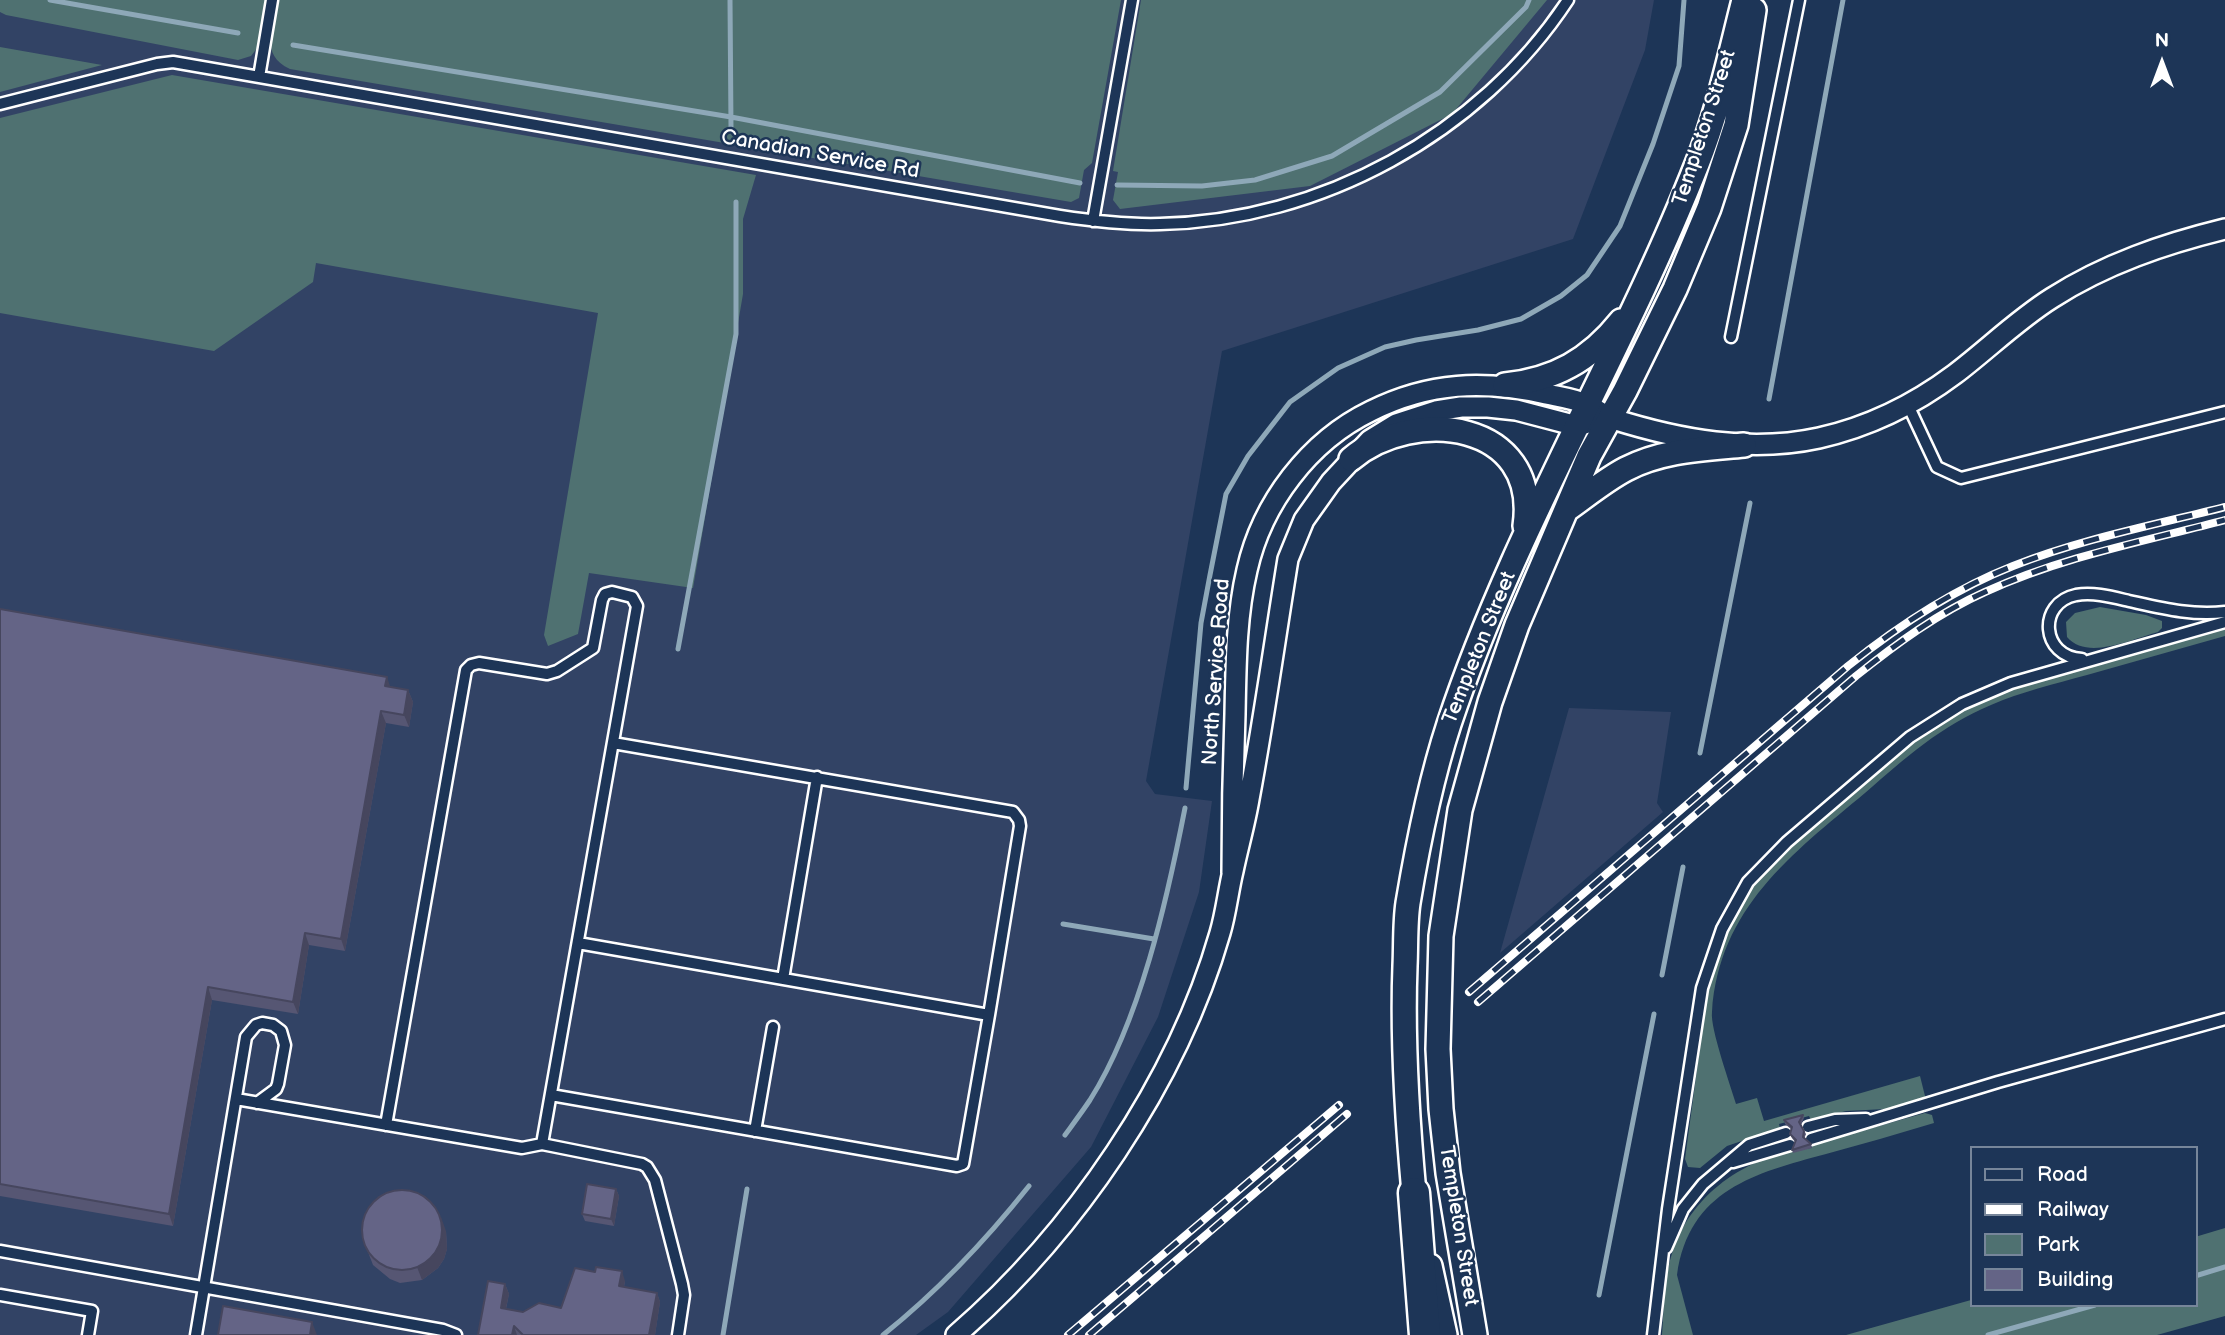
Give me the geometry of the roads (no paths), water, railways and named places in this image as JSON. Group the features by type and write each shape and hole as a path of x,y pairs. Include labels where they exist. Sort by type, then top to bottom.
{"main road":[{"path":"1414,1193 1425,1335"}],"street":[{"name":"Templeton Street","path":"1445,1335 1414,1193 1404,1074 1408,907 1422,827 1448,727 1469,668 1522,544 1650,274 1699,161 1744,0"},
{"name":"Templeton Street","path":"1475,1335 1460,1252 1441,1109 1437,1049 1441,936 1460,810 1475,754 1517,625 1589,456 1625,391 1675,289 1709,208 1736,125 1755,0"},
{"path":"1566,510 1612,477 1640,462 1682,450 1771,445 1821,438 1908,405 1955,374 2049,300 2077,282 2146,251 2225,229"},
{"path":"1505,385 1540,380 1580,362 1627,313 1650,274"},
{"name":"North Service Road","path":"1232,873 1232,795 1240,618 1247,567 1273,504 1311,454 1342,427 1395,400 1430,390 1466,385 1505,385 1588,404"},
{"path":"1588,404 1609,418 1708,442 1744,445"},
{"name":"North Service Road","path":"956,1335 998,1296 1054,1233 1096,1178 1135,1120 1167,1062 1201,989 1220,932 1249,801 1288,559 1294,540 1309,511 1370,440 1409,418 1461,407 1516,410 1577,426 1609,418"},
{"path":"1351,459 1373,443 1404,433 1437,430 1478,435 1506,455 1518,471 1526,503 1522,544"}],"lane":[{"path":"258,77 272,0"},
{"path":"1093,222 1132,0"},
{"name":"Canadian Service Rd","path":"0,104 166,63 1093,222 1162,224 1242,216 1317,194 1378,169 1438,133 1497,84 1536,42 1568,0"},
{"path":"1731,337 1799,0"},
{"path":"1908,405 1937,467 1961,478 2225,412"},
{"path":"386,1125 466,670 479,663 552,673 593,648 602,600 605,594 612,593 632,597 637,606 542,1144"},
{"path":"2089,660 2074,659 2063,654 2049,638 2049,621 2052,614 2057,606 2070,597 2099,595 2190,614 2225,612"},
{"path":"1653,1335 1661,1258 1702,988 1722,929 1748,883 1787,842 1910,737 1980,695 2089,660 2225,622"},
{"path":"551,1095 957,1166 963,1164 1020,826 1017,816 1008,810 613,743"},
{"path":"783,979 817,777"},
{"path":"578,943 989,1015"},
{"path":"1811,1139 1998,1082 2225,1018"},
{"path":"196,1335 246,1037 256,1025 268,1023 281,1031 285,1045 276,1089 257,1103"},
{"path":"755,1131 773,1027"},
{"path":"236,1099 522,1148 542,1144 634,1161 647,1167 655,1180 682,1284 684,1296 678,1335"},
{"path":"1808,1127 1835,1120 1877,1119"},
{"path":"1661,1258 1683,1209 1703,1184 1749,1145 1786,1133"},
{"path":"1720,1168 1790,1145"},
{"path":"0,1251 443,1330 456,1335"},
{"path":"0,1295 92,1311 88,1335"}],"waterway":[{"path":"50,0 238,33"},
{"path":"730,0 731,127"},
{"path":"1117,185 1202,186 1255,180 1332,156 1440,92 1526,7 1529,0"},
{"path":"1186,788 1201,623 1226,494 1248,456 1290,402 1338,368 1385,347 1478,330 1521,319 1561,296 1587,275 1620,226 1653,144 1679,66 1684,0"},
{"path":"1769,399 1843,0"},
{"path":"293,45 731,117 1080,183"},
{"path":"678,649 736,334 736,202"},
{"path":"1700,753 1750,503"},
{"path":"1065,1135 1108,1069 1137,997 1170,881 1185,808"},
{"path":"1662,975 1683,867"},
{"path":"1063,924 1154,939"},
{"path":"1599,1295 1654,1014"},
{"path":"883,1335 923,1301 960,1264 1029,1186"},
{"path":"723,1335 747,1189"},
{"path":"2197,1275 2225,1267"},
{"path":"1988,1335 2088,1307"}],"railway":[{"path":"1469,992 1848,666 1926,610 1969,586 2039,556 2118,533 2225,507"},
{"path":"1478,1002 1856,676 1934,619 1985,592 2043,569 2225,520"},
{"path":"1068,1335 1339,1105"},
{"path":"1089,1335 1347,1114"}]}
